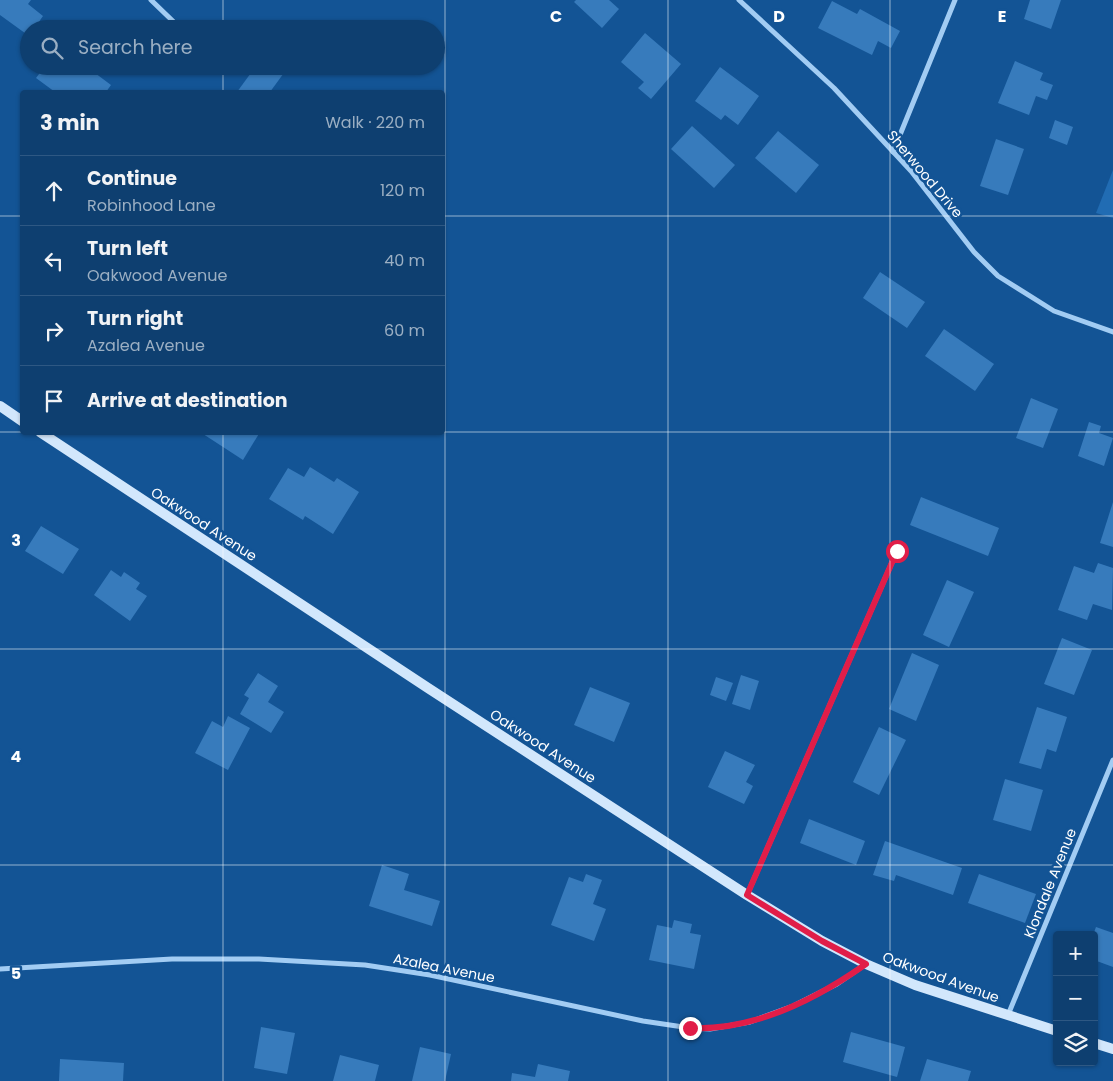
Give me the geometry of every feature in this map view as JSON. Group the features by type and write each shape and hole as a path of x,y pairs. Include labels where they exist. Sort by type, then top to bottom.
{"street":[{"path":"151,0 172,20"},
{"name":"Sherwood Drive","path":"739,0 834,88 911,171 974,252 998,276 1054,311 1113,332"},
{"path":"893,152 955,0"},
{"path":"0,406 20,420"},
{"name":"Oakwood Avenue","path":"45,435 428,688 747,895 822,941 866,964 915,985 1053,1030"},
{"path":"747,895 897,551"},
{"name":"Klondale Avenue","path":"1008,1015 1113,760"},
{"name":"Azalea Avenue","path":"0,969 172,959 258,959 365,965 430,975 643,1021 710,1029 750,1022 793,1006 838,984 866,964"},
{"path":"1098,1044 1113,1049"}],"shaded area":[{"path":"1113,170 1113,218 1096,213"}],"building":[{"path":"0,0 31,0 28,4 43,16 40,20 20,20 20,29 0,15"},
{"path":"576,0 609,0 619,9 602,28 574,2"},
{"path":"1030,0 1061,0 1051,29 1024,19"},
{"path":"832,1 857,14 860,9 900,31 891,48 878,41 872,55 818,28"},
{"path":"645,33 681,64 651,99 638,88 644,82 621,62"},
{"path":"1015,61 1043,73 1040,80 1053,85 1047,100 1036,96 1029,115 998,103"},
{"path":"720,67 759,96 738,125 725,115 721,120 695,101"},
{"path":"38,75 98,75 111,85 107,90 52,90 36,78"},
{"path":"249,75 282,75 271,90 238,90"},
{"path":"1055,120 1073,127 1067,145 1049,138"},
{"path":"692,126 735,165 714,188 671,149"},
{"path":"778,131 819,165 796,193 755,158"},
{"path":"996,139 1024,149 1008,195 980,186"},
{"path":"880,272 925,302 907,328 863,298"},
{"path":"944,329 994,364 975,391 925,356"},
{"path":"1031,398 1058,409 1043,448 1016,438"},
{"path":"1089,422 1101,426 1099,433 1113,438 1104,466 1078,456"},
{"path":"205,435 258,435 243,460"},
{"path":"310,467 334,482 337,478 359,492 333,534 305,516 303,520 269,499 288,468 304,477"},
{"path":"921,497 999,528 988,556 910,525"},
{"path":"1113,502 1113,547 1100,543"},
{"path":"41,526 79,549 63,574 25,551"},
{"path":"1098,563 1113,568 1112,610 1093,604 1087,620 1058,610 1074,566 1094,573"},
{"path":"111,570 121,577 124,572 140,583 136,589 147,596 130,621 94,595"},
{"path":"947,580 974,592 949,647 923,635"},
{"path":"1062,638 1092,650 1074,695 1044,684"},
{"path":"912,653 939,665 916,721 889,709"},
{"path":"258,673 278,686 268,702 284,712 271,733 240,714 249,698 244,695"},
{"path":"741,675 759,681 750,710 732,704"},
{"path":"716,677 733,683 726,701 710,695"},
{"path":"590,687 630,703 614,742 574,725"},
{"path":"1037,707 1067,717 1056,752 1047,749 1041,769 1019,763"},
{"path":"228,716 250,728 228,770 195,753 212,721 223,727"},
{"path":"879,727 906,740 879,795 853,782"},
{"path":"725,751 755,765 746,782 753,786 744,804 708,787"},
{"path":"1005,779 1043,790 1031,831 993,820"},
{"path":"809,819 865,841 856,865 800,843"},
{"path":"885,841 962,868 953,895 896,875 894,881 873,875"},
{"path":"382,865 409,874 404,890 440,901 432,926 369,906"},
{"path":"586,874 602,880 593,904 606,909 594,941 551,925 569,877 583,882"},
{"path":"979,874 1036,894 1025,923 968,903"},
{"path":"674,920 692,924 690,933 701,935 694,969 649,960 657,925 672,928"},
{"path":"1096,927 1113,933 1113,967 1098,961 1098,931 1094,931"},
{"path":"261,1027 295,1033 287,1074 254,1068"},
{"path":"851,1032 905,1047 897,1077 843,1062"},
{"path":"420,1047 451,1054 445,1081 412,1081"},
{"path":"340,1055 379,1065 375,1081 333,1081"},
{"path":"60,1059 124,1063 123,1081 59,1081"},
{"path":"927,1059 971,1071 968,1081 920,1081"},
{"path":"538,1064 570,1071 568,1081 511,1081 512,1073 535,1077"}],"route":[{"path":"690,1028 710,1029 750,1022 793,1006 838,984 866,964 822,941 747,895 897,551"}]}
